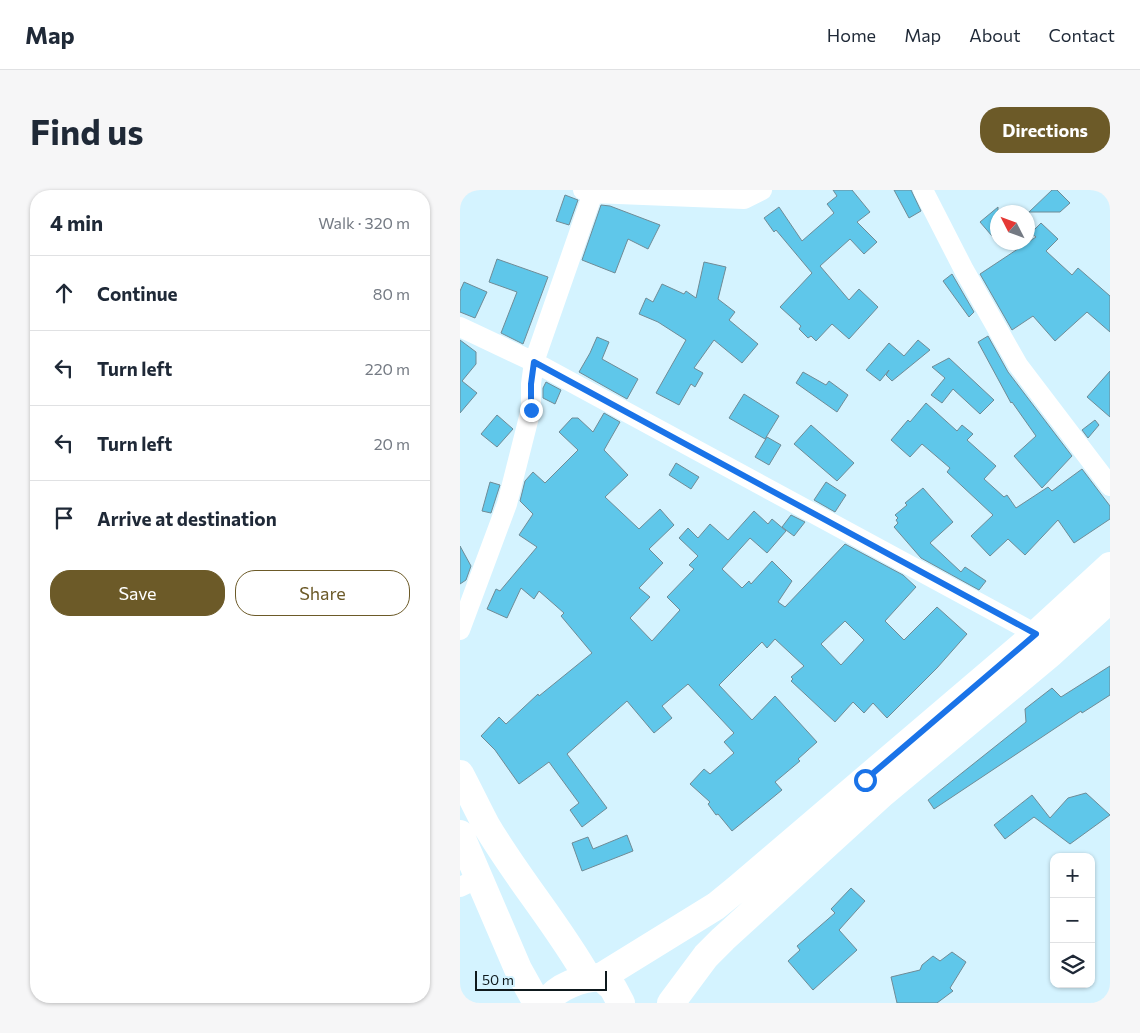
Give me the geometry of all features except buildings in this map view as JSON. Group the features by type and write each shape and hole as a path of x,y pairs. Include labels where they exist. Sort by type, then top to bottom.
{"main road":[{"path":"546,1003 557,992 595,978 716,906 1036,634 1110,566"},
{"path":"671,1003 706,956 723,939 883,793 1051,653 1110,599"},
{"path":"460,774 486,825 555,928 595,978 613,988 622,1003"},
{"path":"460,834 470,882 537,1003"}],"street":[{"path":"460,630 507,504 531,410 531,384 534,362 590,191 744,199 762,190"},
{"path":"923,190 964,270 1018,364 1110,486"},
{"path":"460,327 534,362 1036,634"}],"route":[{"path":"531,410 531,384 534,362 1036,634 865,780"}]}
